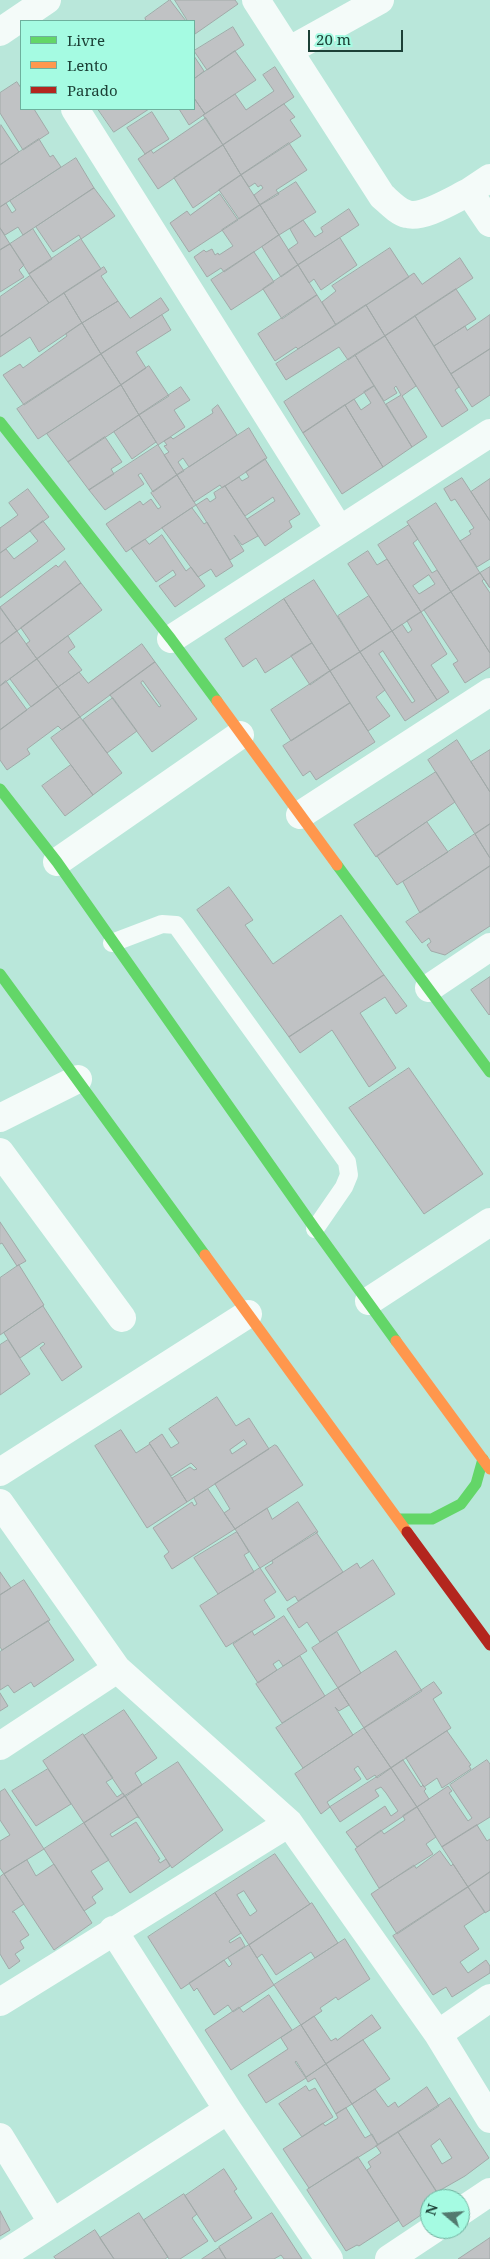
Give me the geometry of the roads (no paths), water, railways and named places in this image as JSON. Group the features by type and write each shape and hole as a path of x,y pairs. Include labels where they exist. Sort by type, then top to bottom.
{"street":[{"path":"13,25 48,0"},
{"path":"256,0 290,50 382,196 393,206 407,214 422,215 479,185 490,223"},
{"path":"290,50 380,0"},
{"path":"76,110 339,529"},
{"path":"0,422 171,639 490,1072"},
{"path":"171,639 490,433"},
{"path":"300,815 490,692"},
{"path":"57,862 240,735"},
{"path":"0,789 57,862 112,943 490,1469"},
{"path":"429,988 490,947"},
{"path":"0,974 78,1078 490,1645"},
{"path":"0,1118 78,1078"},
{"path":"0,1152 122,1318"},
{"path":"369,1302 490,1222"},
{"path":"0,1472 248,1314"},
{"path":"400,1519 432,1519 461,1504 476,1484 483,1459"},
{"path":"0,1503 116,1669 289,1823 438,2034 490,2119"},
{"path":"0,1746 116,1669"},
{"path":"0,2002 289,1823"},
{"path":"114,1930 228,2110 329,2259"},
{"path":"438,2034 490,1998"},
{"path":"0,2257 228,2110"},
{"path":"0,2137 52,2222"},
{"path":"470,2205 490,2192"},
{"path":"388,2259 420,2238"}],"lane":[{"path":"112,943 162,924 176,925 347,1162 349,1175 344,1187 316,1228"}]}
